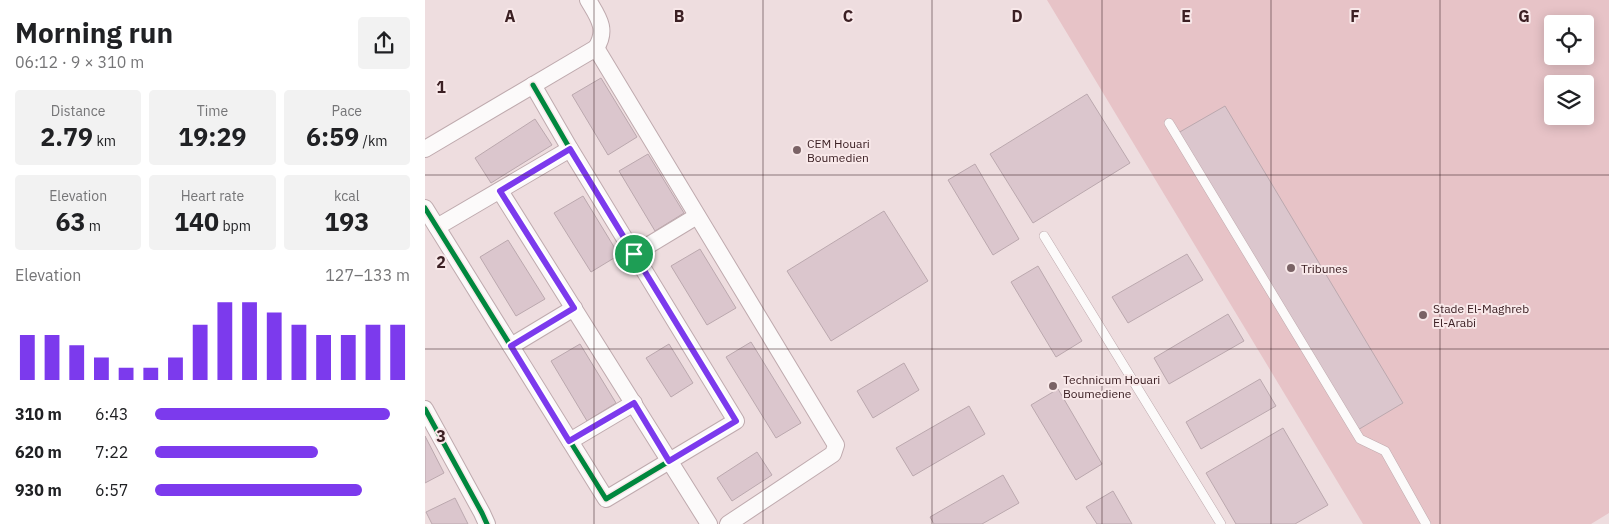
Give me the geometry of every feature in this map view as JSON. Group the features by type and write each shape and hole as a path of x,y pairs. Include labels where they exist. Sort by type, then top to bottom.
{"street":[{"path":"425,149 596,48 601,40 602,28 599,17 588,0"},
{"path":"596,48 836,445 833,454 728,524"},
{"path":"425,208 606,499 736,421 533,85"},
{"path":"437,227 570,149"},
{"path":"500,191 709,524"},
{"path":"634,254 697,216"},
{"path":"511,346 574,308"},
{"path":"569,441 634,403"},
{"path":"425,409 483,513 487,524"}],"lane":[{"path":"1169,123 1360,439 1385,451 1426,524"},
{"path":"1044,236 1221,524"}],"shaded area":[{"name":"Stade El-Maghreb El-Arabi","path":"1047,0 1609,0 1609,513 1591,524 1363,524"}],"building":[{"path":"601,78 637,137 608,155 572,95"},
{"path":"1087,94 1130,163 1033,223 990,154"},
{"name":"Tribunes","path":"1225,106 1403,403 1356,431 1178,133"},
{"path":"535,119 552,145 491,183 475,158"},
{"path":"648,154 684,213 655,231 619,171"},
{"path":"975,164 1019,239 993,255 948,180"},
{"path":"583,196 619,255 591,272 554,213"},
{"path":"884,211 928,281 831,341 787,271"},
{"path":"508,240 545,299 516,316 480,257"},
{"path":"700,249 736,308 707,325 671,266"},
{"path":"1187,254 1203,280 1128,323 1112,297"},
{"path":"1038,266 1082,341 1056,357 1011,282"},
{"path":"1228,314 1244,341 1169,384 1154,358"},
{"path":"751,342 801,423 776,438 726,357"},
{"path":"580,344 616,403 587,421 551,361"},
{"path":"669,344 693,383 671,397 646,358"},
{"path":"904,363 919,390 873,418 857,391"},
{"path":"1260,379 1276,406 1201,449 1186,422"},
{"path":"1058,389 1102,464 1076,480 1031,405"},
{"path":"969,406 985,434 913,476 896,448"},
{"path":"1283,428 1328,505 1295,524 1236,524 1206,473"},
{"path":"425,436 444,473 425,483"},
{"path":"757,452 772,475 732,501 717,478"},
{"path":"1003,475 1019,503 982,524 934,524 930,517"},
{"path":"1113,491 1132,524 1097,524 1086,507"},
{"path":"455,498 468,524 432,524 426,512"}],"cycle path":[{"path":"425,208 606,499 736,421 533,85"},
{"path":"425,409 487,524"}],"place":[{"name":"CEM Houari Boumedien","path":"797,150"},
{"name":"Tribunes","path":"1291,268"},
{"name":"Stade El-Maghreb El-Arabi","path":"1423,315"},
{"name":"Technicum Houari Boumediene","path":"1053,386"}],"route":[{"path":"570,149 634,254 736,421 669,461 634,403 569,441 511,346 574,308 500,191 570,149"}]}
